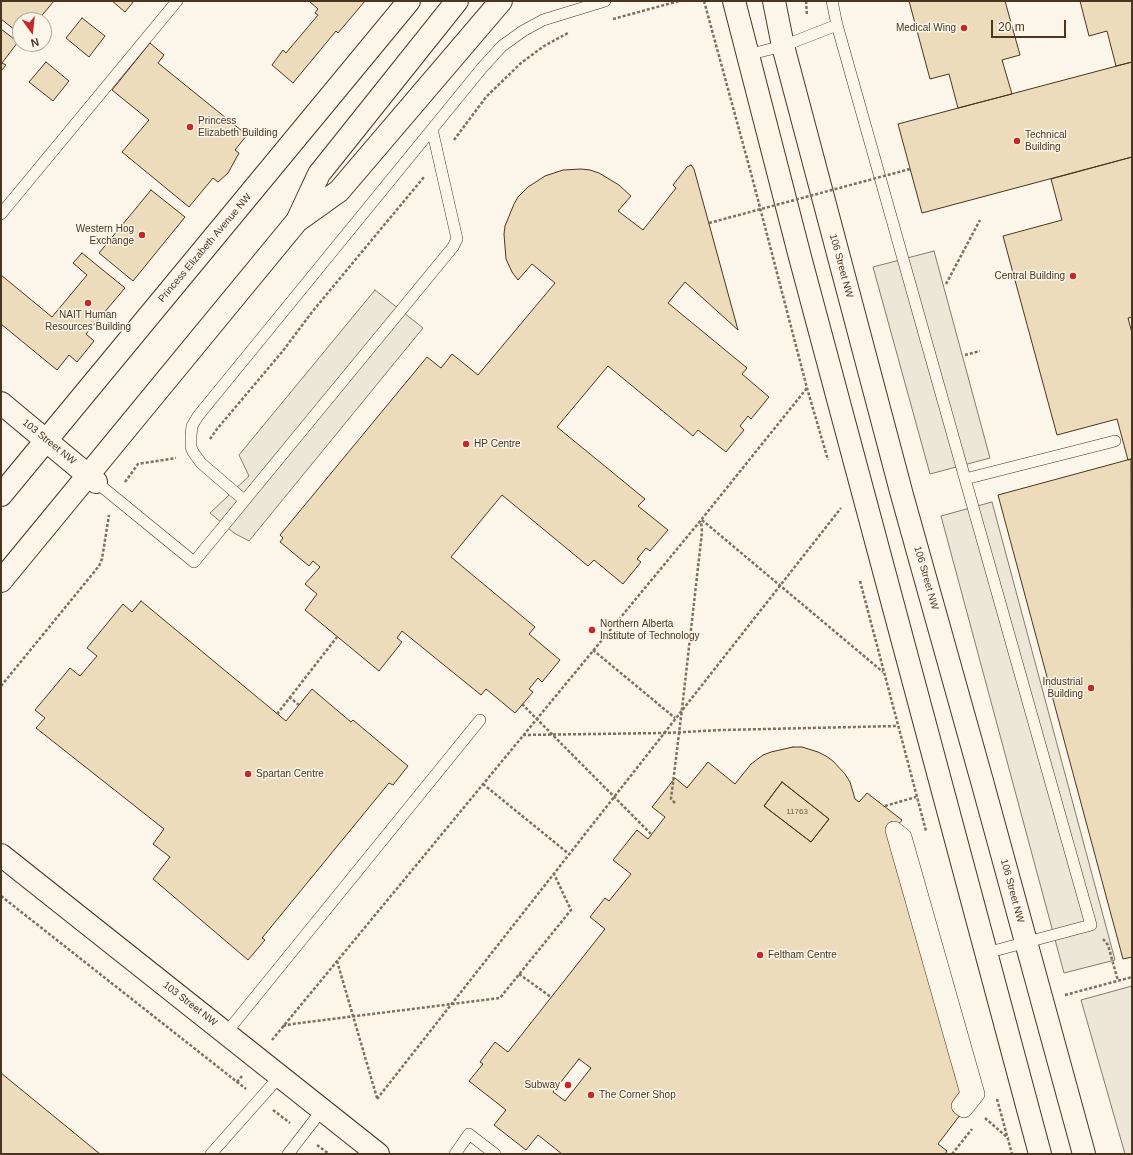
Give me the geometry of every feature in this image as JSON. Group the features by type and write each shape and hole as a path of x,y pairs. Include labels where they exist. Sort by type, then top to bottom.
{"main road":[{"name":"Princess Elizabeth Avenue NW","path":"1,494 409,1"},
{"path":"1,581 92,478 297,221 319,174 457,1"},
{"path":"297,221 339,191 502,1"},
{"path":"734,1 747,55 1040,1154"},
{"name":"106 Street NW","path":"774,1 783,46 898,480 1084,1154"},
{"name":"103 Street NW","path":"1,403 92,478"},
{"name":"103 Street NW","path":"1,855 378,1154"}],"street":[{"path":"894,830 903,837 976,1094 970,1102 964,1109 960,1106 969,1094 894,830"}],"lane":[{"path":"1,214 177,1"},
{"path":"244,500 201,463 193,452 191,447 192,426 198,416 482,68 502,46 523,31 543,20 605,1"},
{"path":"832,1 837,25 1091,925 986,953"},
{"path":"747,55 783,46 837,25"},
{"path":"92,478 194,562 457,239 432,129"},
{"path":"965,480 1115,441"},
{"path":"226,1033 480,720"},
{"path":"211,1154 280,1076"},
{"path":"288,1154 322,1110"},
{"path":"455,1154 469,1134 495,1154"}],"path":[{"path":"610,19 679,1"},
{"path":"704,1 828,463"},
{"path":"1,686 99,566 102,559 108,520 114,496 138,464 177,457 193,452 207,442 470,120 486,97 521,62 544,46 570,32"},
{"path":"709,223 910,169"},
{"path":"946,284 980,220"},
{"path":"966,355 980,351"},
{"path":"237,1082 701,520 807,388"},
{"path":"839,501 843,516"},
{"path":"337,961 377,1099 841,508"},
{"path":"701,520 883,672"},
{"path":"675,803 671,799 702,532 701,520"},
{"path":"858,575 926,835"},
{"path":"276,714 337,637"},
{"path":"593,650 675,718"},
{"path":"289,697 299,706"},
{"path":"522,704 651,834"},
{"path":"523,735 664,733 723,730 897,726"},
{"path":"482,784 569,854"},
{"path":"884,806 916,797"},
{"path":"283,1026 500,998 571,910 554,874"},
{"path":"1,896 329,1154"},
{"path":"1091,925 1108,945 1118,981"},
{"path":"519,974 551,997"},
{"path":"1061,996 1132,977"},
{"path":"997,1096 1012,1154"},
{"path":"970,1102 1008,1138"}],"shaded area":[{"path":"934,251 990,458 930,474 873,267"},
{"path":"375,290 423,328 249,541 234,533 210,513 249,476 239,455"},
{"path":"992,502 1115,960 1064,973 941,516"},
{"path":"1132,986 1132,1154 1125,1154 1081,1000"}],"building":[{"path":"1,1 54,1 45,12 12,12 12,28 1,19"},
{"path":"112,1 134,1 125,12"},
{"path":"309,1 365,1 338,33 336,31 293,83 272,65 283,50 286,53 318,15 315,13 318,9"},
{"name":"Medical Wing","path":"909,1 1005,1 1020,55 1002,60 1012,94 958,108 949,74 930,79"},
{"path":"1080,1 1132,1 1132,62 1116,66 1107,31 1089,36"},
{"path":"82,18 105,36 89,57 66,38"},
{"path":"1,29 12,37 12,50 2,63 6,65 1,71"},
{"name":"Princess Elizabeth Building","path":"150,43 164,55 158,63 247,135 235,150 239,153 228,173 218,182 213,178 189,207 122,152 149,120 112,90"},
{"path":"46,62 69,81 53,101 29,82"},
{"name":"Technical Building","path":"1132,62 1132,157 922,213 898,124"},
{"name":"Central Building","path":"1132,157 1132,317 1128,318 1132,333 1132,459 1128,460 1117,419 1057,435 1003,236 1062,220 1051,179"},
{"name":"HP Centre","path":"691,165 694,169 738,330 685,282 668,303 747,368 742,374 769,397 751,419 748,416 740,426 744,430 726,452 698,430 693,436 608,366 557,427 645,499 638,506 668,530 650,551 646,548 637,559 641,562 623,584 594,560 588,566 502,495 451,557 535,627 529,634 560,660 542,682 538,678 529,689 533,692 515,713 486,689 481,695 402,631 397,638 402,642 379,671 305,610 317,594 305,584 320,567 313,561 309,566 280,542 283,538 280,535 427,357 441,368 452,354 478,375 555,283 532,264 518,280 512,272 506,259 504,234 505,226 518,197 528,187 545,176 563,170 581,169 599,173 619,185 631,196 618,211 643,230 676,188 673,185 687,167"},
{"name":"Western Hog Exchange","path":"151,190 185,217 133,281 99,253"},
{"name":"NAIT Human Resources Building","path":"82,253 125,288 86,334 94,341 77,362 69,355 57,370 1,324 1,275 52,317 87,275 73,263"},
{"name":"Industrial Building","path":"1131,459 1132,957 1123,959 998,495"},
{"name":"Spartan Centre","path":"141,601 286,721 312,689 351,722 353,720 408,766 393,785 389,783 262,938 265,940 248,960 153,879 170,857 153,844 164,829 36,728 45,718 35,710 70,668 80,676 97,656 87,648 123,604 132,612"},
{"name":"Feltham Centre","path":"793,747 802,747 826,756 845,774 850,782 855,799 859,802 867,793 902,820 894,830 970,1102 938,1144 947,1151 945,1154 562,1154 538,1135 526,1150 494,1125 506,1110 469,1081 483,1064 480,1062 495,1042 508,1052 605,929 590,917 605,898 609,901 631,874 613,860 637,830 648,839 665,817 652,807 675,778 687,788 708,762 735,784 751,764 763,755"},
{"path":"782,782 829,819 811,842 764,806"},
{"path":"782,782 829,819 811,842 764,806"},
{"name":"Subway","path":"579,1059 591,1068 565,1101 553,1092"},
{"path":"1,1073 100,1154 1,1154"}],"place":[{"name":"Medical Wing","path":"964,28"},
{"name":"Princess Elizabeth Building","path":"190,127"},
{"name":"Technical Building","path":"1017,141"},
{"name":"Western Hog Exchange","path":"142,235"},
{"name":"Central Building","path":"1073,276"},
{"name":"NAIT Human Resources Building","path":"88,303"},
{"name":"HP Centre","path":"466,444"},
{"name":"Northern Alberta Institute of Technology","path":"592,630"},
{"name":"Industrial Building","path":"1091,688"},
{"name":"Spartan Centre","path":"248,774"},
{"name":"Feltham Centre","path":"760,955"},
{"name":"Subway","path":"568,1085"},
{"name":"The Corner Shop","path":"591,1095"}]}
